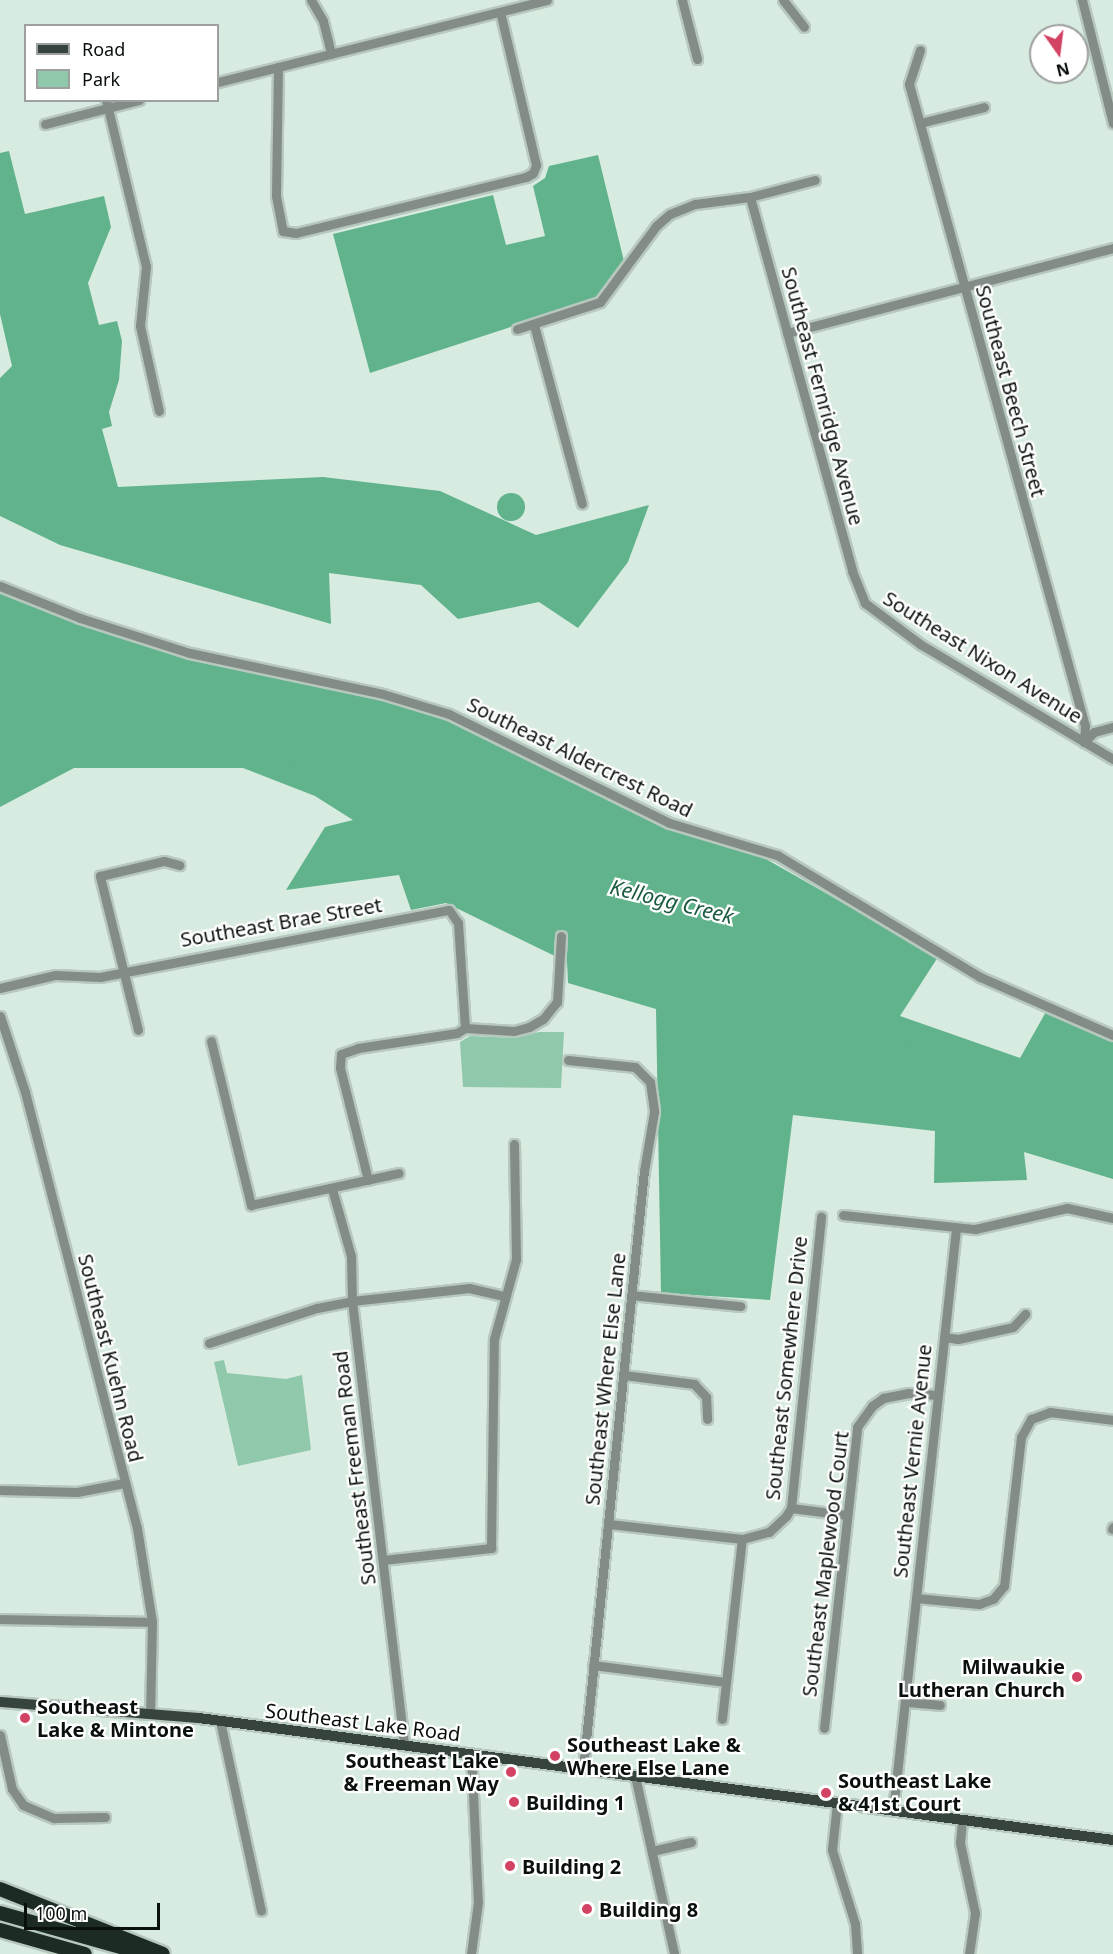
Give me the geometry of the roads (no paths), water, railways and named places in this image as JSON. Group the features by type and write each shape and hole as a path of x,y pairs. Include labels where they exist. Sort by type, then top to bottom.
{"highway":[{"path":"0,1889 163,1954"},
{"path":"0,1913 145,1954"},
{"path":"0,1930 86,1954"}],"main road":[{"name":"Southeast Lake Road","path":"0,1702 220,1721 1112,1842"}],"street":[{"path":"311,0 323,21 331,54"},
{"path":"219,82 547,0"},
{"path":"682,0 697,59"},
{"path":"783,0 804,27"},
{"path":"1082,0 1113,123"},
{"path":"278,67 276,196 283,231 296,232 526,177 533,173 536,165 500,12"},
{"name":"Southeast Beech Street","path":"920,51 909,84 1085,726 1083,742"},
{"path":"45,124 107,104 123,102"},
{"path":"107,104 146,266 140,326 159,411"},
{"path":"920,123 984,107"},
{"path":"517,329 600,302 656,226 670,214 695,204 750,197 815,180"},
{"name":"Southeast Fernridge Avenue","path":"750,197 852,571 865,603"},
{"path":"787,333 1113,248"},
{"path":"534,324 582,504"},
{"name":"Southeast Aldercrest Road","path":"0,586 80,618 178,650 383,694 457,717 670,823 777,855 980,977 1113,1035"},
{"name":"Southeast Nixon Avenue","path":"865,603 920,644 1113,759"},
{"path":"1083,742 1094,732 1113,727"},
{"path":"138,1030 121,972 100,876 164,861 179,865"},
{"name":"Southeast Brae Street","path":"0,988 55,975 93,978 449,910 458,923 465,1028"},
{"path":"368,1180 340,1068 341,1054 358,1048 457,1033 465,1028 514,1031 548,1014 558,994 561,936"},
{"name":"Southeast Kuehn Road","path":"0,1016 25,1092 137,1528 152,1622 150,1714"},
{"path":"211,1041 245,1191 252,1205 399,1173"},
{"name":"Southeast Where Else Lane","path":"568,1060 622,1063 634,1067 650,1082 654,1112 631,1295 583,1769"},
{"path":"383,1560 491,1548 494,1339 503,1296 512,1281 516,1259 514,1144"},
{"name":"Southeast Freeman Road","path":"332,1189 349,1242 352,1301 404,1745"},
{"path":"843,1215 956,1228 990,1226 1066,1208 1113,1218"},
{"name":"Southeast Somewhere Drive","path":"609,1524 742,1539 769,1532 791,1508 821,1217"},
{"name":"Southeast Vernie Avenue","path":"893,1811 956,1228"},
{"path":"209,1343 316,1308 352,1301 469,1288 503,1296"},
{"path":"631,1295 740,1306"},
{"path":"944,1337 958,1339 1012,1327 1025,1314"},
{"path":"624,1375 694,1384 706,1397 707,1419"},
{"name":"Southeast Maplewood Court","path":"824,1728 854,1439 864,1416 872,1406 896,1394 937,1395"},
{"path":"916,1598 979,1604 993,1599 1004,1586 1021,1437 1031,1419 1050,1412 1113,1420"},
{"path":"0,1490 77,1492 124,1483"},
{"path":"791,1508 847,1515"},
{"path":"722,1719 742,1539"},
{"path":"0,1619 152,1622"},
{"path":"593,1665 726,1682"},
{"path":"906,1702 940,1705"},
{"path":"220,1721 261,1911"},
{"path":"0,1735 12,1789 23,1805 54,1818 105,1817"},
{"path":"467,1753 478,1902 471,1954"},
{"path":"635,1776 674,1954"},
{"path":"837,1803 832,1850 855,1924 857,1954"},
{"path":"962,1820 960,1843 975,1913 969,1954"},
{"path":"652,1851 691,1842"}],"waterway":[{"name":"Kellogg Creek","path":"0,654 11,673 74,723 117,730 162,746 253,750 306,770 348,811 360,817 386,816 438,804 476,808 510,828 583,894 652,916 700,922 786,946 805,956 851,1015 868,1026 1016,1082 1068,1111 1113,1129"}],"place":[{"name":"Milwaukie Lutheran Church","path":"1077,1677"},
{"name":"Southeast Lake & Mintone","path":"25,1718"},
{"name":"Southeast Lake & Where Else Lane","path":"555,1756"},
{"name":"Southeast Lake & Freeman Way","path":"511,1772"},
{"name":"Southeast Lake & 41st Court","path":"826,1793"},
{"name":"Building 1","path":"514,1802"},
{"name":"Building 2","path":"510,1866"},
{"name":"Building 8","path":"587,1909"}]}
